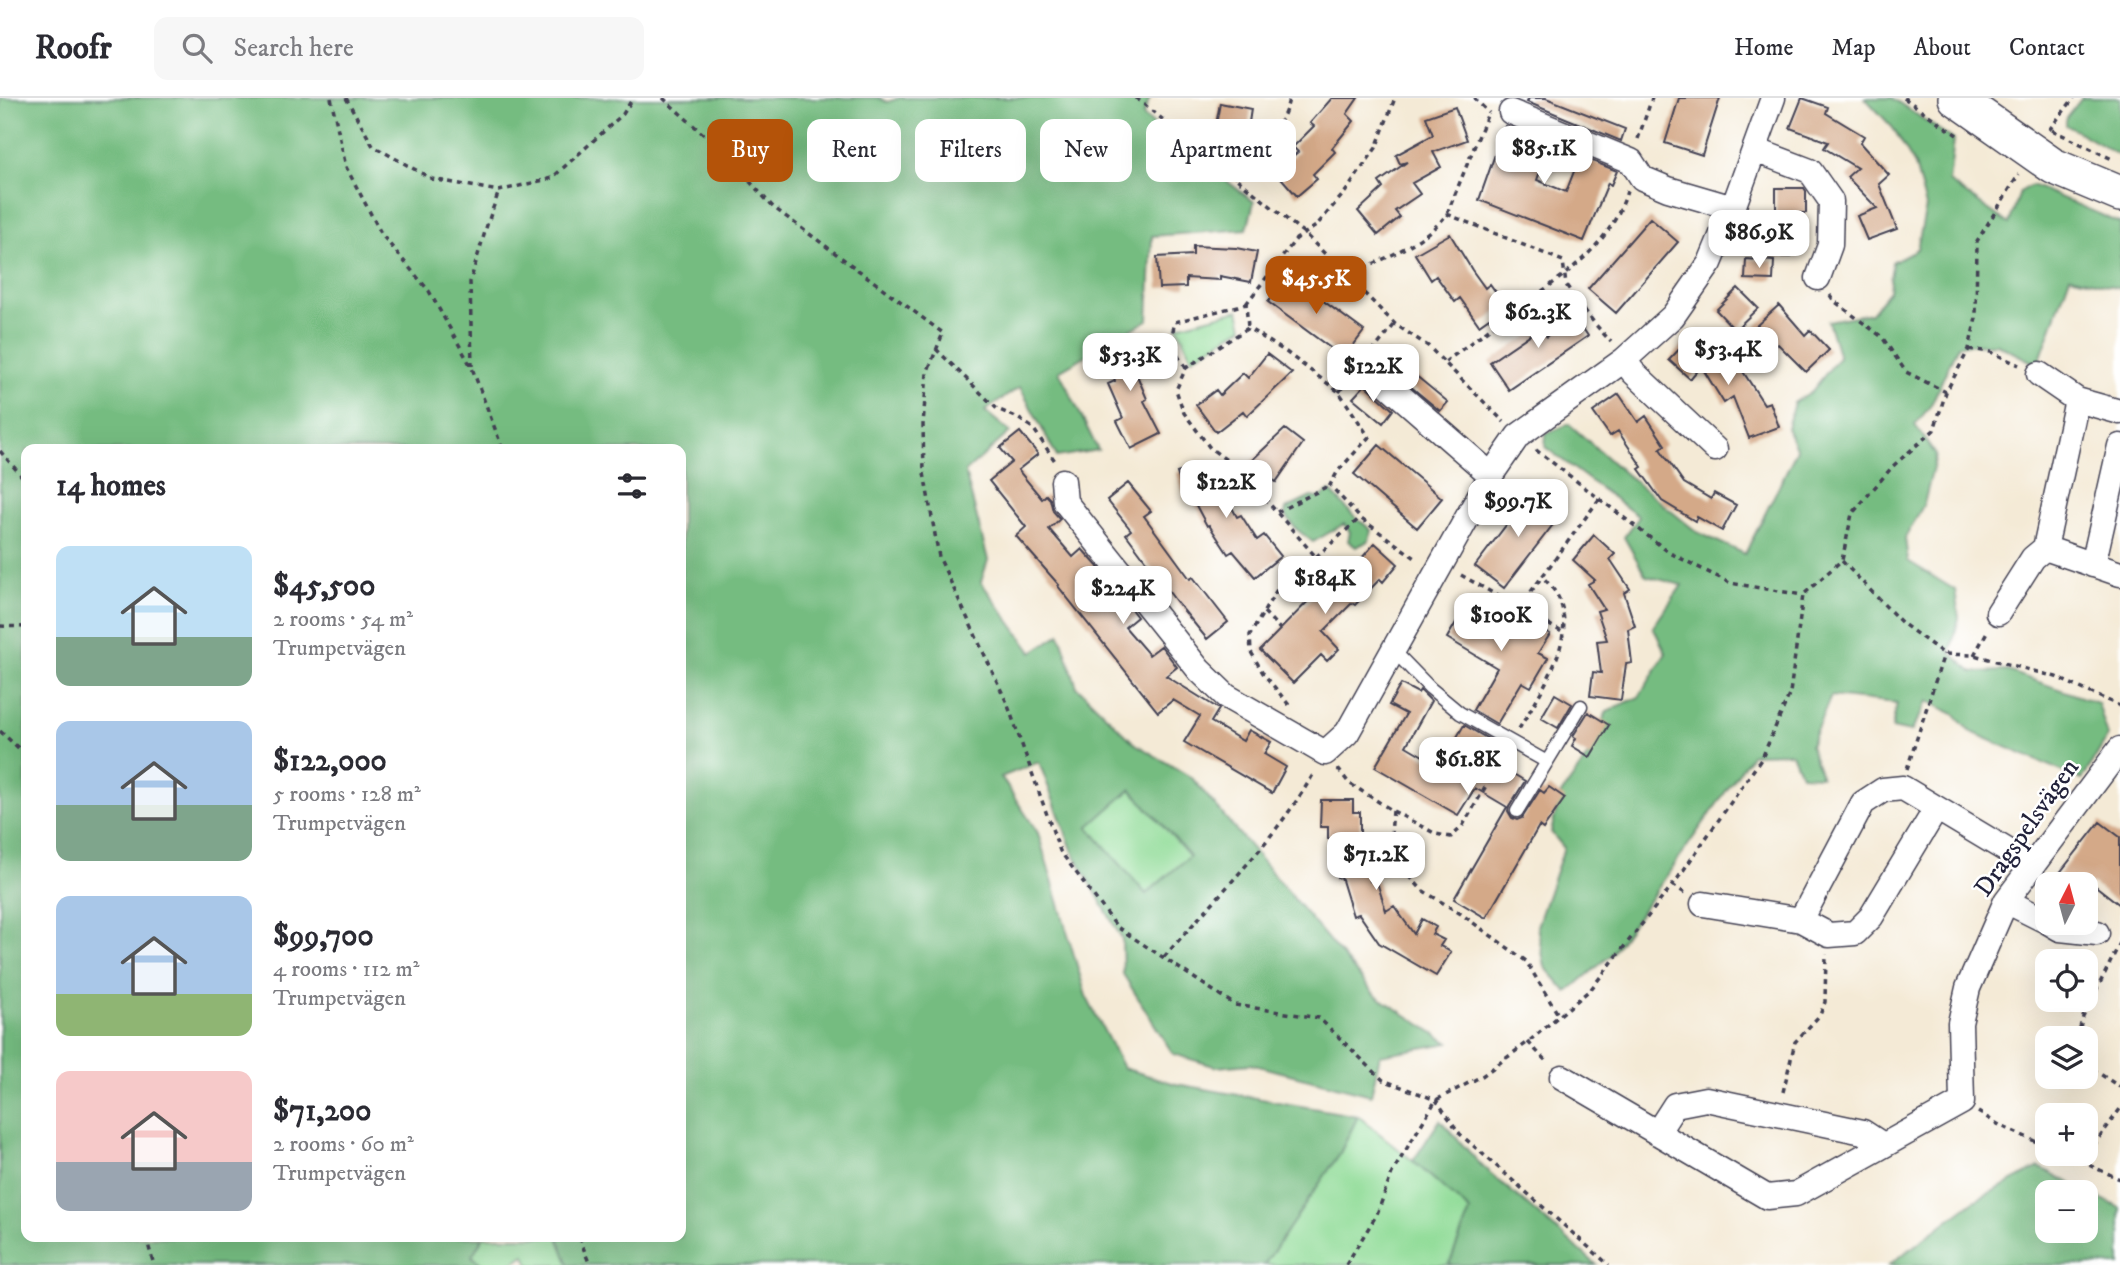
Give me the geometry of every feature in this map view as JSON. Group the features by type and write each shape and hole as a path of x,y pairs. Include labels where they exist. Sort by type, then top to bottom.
{"street":[{"path":"1063,481 1065,502 1199,670 1226,696 1325,753 1347,733 1491,475 1518,436 1624,360 1673,316 1710,263 1773,98"},
{"path":"1955,98 2053,166 2120,194"},
{"path":"1500,112 1631,161 1642,178 1733,208"},
{"path":"1755,150 1810,171 1831,201 1830,245 1818,278"},
{"path":"1624,360 1633,372 1715,449"},
{"path":"1375,374 1491,475"},
{"path":"2039,374 2077,400 2120,412"},
{"path":"1998,613 2033,558 2045,548 2077,400"},
{"path":"2093,565 2120,446"},
{"path":"2045,548 2120,575"},
{"name":"Dragspelsvägen","path":"1962,1102 1960,1023 1968,988 2006,901 2120,749"},
{"path":"1801,920 1863,803 1883,790 1903,788 2033,866"},
{"path":"1703,904 1801,920 1829,935 1856,933 1871,917 1936,808"},
{"path":"2006,901 2035,916"},
{"path":"1562,1077 1767,1197 1796,1194 1962,1102"},
{"path":"1657,1133 1675,1105 1706,1099 1863,1132 1883,1146"}],"lane":[{"path":"1393,650 1430,688 1460,713 1547,762"},
{"path":"1517,811 1581,706"}],"path":[{"path":"331,98 346,167 382,235 429,291 472,368 501,444"},
{"path":"346,98 373,146 432,179 499,191 552,178 623,114 633,98"},
{"path":"663,98 722,151 773,207 943,333 927,373 923,425 923,473 939,557 1007,703 1060,851 1116,927 1235,1005 1319,1018 1383,1080 1436,1100 1460,1133 1609,1265"},
{"path":"1136,98 1162,119"},
{"path":"1282,119 1287,111 1289,98"},
{"path":"1186,368 1172,348 1175,321 1246,304 1296,239 1316,226 1346,191 1376,148 1395,98"},
{"path":"1444,363 1566,274 1600,240 1621,210 1629,183 1631,161 1652,98"},
{"path":"1345,274 1368,267 1411,243 1442,221 1500,112"},
{"path":"2040,123 2120,162"},
{"path":"1346,1265 1377,1214 1392,1173 1436,1100 1482,1076 1528,1042 1591,989 1678,878 1762,758 1790,693 1803,595 1842,560 1852,514 1894,466 1934,430 1946,392 1969,349 1976,318 1978,241 2020,172"},
{"path":"1240,182 1304,233 1395,324 1428,346 1518,436 1670,553 1730,583 1803,595"},
{"path":"472,368 470,282 499,191"},
{"path":"1447,214 1563,261 1566,285 1624,360"},
{"path":"1818,278 1834,301 1882,337 1906,372 1946,392"},
{"path":"1246,304 1248,328"},
{"path":"1248,328 1186,368 1176,390 1184,413 1210,448 1239,468 1316,558"},
{"path":"1248,328 1286,352 1339,392 1369,437 1338,471 1330,485 1277,512"},
{"path":"936,349 997,409 1017,417 1033,428 1056,462 1063,481"},
{"path":"1969,349 1991,352 2039,374"},
{"path":"0,451 21,475"},
{"path":"1330,485 1360,518 1439,569 1562,632"},
{"path":"1519,608 1600,498"},
{"path":"1296,713 1263,673 1251,652 1250,635 1282,581 1316,558 1360,518"},
{"path":"1842,560 1902,623 1944,654 1974,655 2056,677 2120,706"},
{"path":"1264,612 1280,629"},
{"path":"0,626 21,627"},
{"path":"1903,788 1904,777 1944,654"},
{"path":"0,731 21,750"},
{"path":"1164,957 1255,856 1300,796 1325,753"},
{"path":"1393,811 1391,834 1398,863 1422,890 1461,914 1526,961 1559,1016"},
{"path":"1778,1112 1795,1042 1820,1015 1825,1002 1826,943 1829,935"},
{"path":"2080,1026 2109,938"},
{"path":"2098,1073 2120,1087"},
{"path":"1962,1102 2001,1126 2035,1141"},
{"path":"2098,1140 2120,1109"},
{"path":"2091,1166 2120,1179"},
{"path":"147,1242 154,1265"},
{"path":"581,1242 590,1265"}],"green space":[{"path":"0,98 879,98 887,102 900,98 1150,98 1143,116 1147,119 1146,182 1228,182 1254,202 1247,229 1152,236 1148,320 1059,371 1098,450 1057,457 1020,387 985,411 1010,432 965,472 988,560 981,582 1032,652 1060,634 1077,687 1134,743 1192,778 1374,994 1449,1043 1380,1055 1371,1095 1250,1064 1217,1067 1173,1054 1123,974 1122,939 1073,852 1039,762 1001,777 1038,833 1086,996 1123,1068 1176,1084 1358,1116 1340,1153 1264,1265 569,1265 560,1242 686,1242 686,444 21,444 21,1242 480,1242 472,1256 483,1265 0,1265","holes":["1131,789 1190,856 1146,894 1088,827"]},
{"path":"1865,98 1892,98 1954,140 1949,182 2009,224 2020,192 2032,185 2120,223 2120,288 2070,276 2038,365 1997,344 1958,345 1931,405 1915,425 1936,455 1924,504 1905,538 1908,561 1955,590 1959,618 1950,652 1972,672 2008,671 2098,703 2108,736 2082,780 1969,731 1954,714 1928,701 1911,732 1892,728 1897,703 1831,696 1810,745 1821,776 1801,775 1792,753 1752,754 1611,955 1567,992 1545,967 1537,926 1564,848 1551,832 1560,796 1590,753 1607,711 1639,697 1666,653 1653,627 1682,585 1646,576 1624,537 1639,517 1545,447 1546,434 1569,424 1697,532 1745,554 1797,450 1787,428 1794,403 1812,391 1839,357 1828,321 1871,313 1889,291 1892,262 1917,249 1926,207 1915,165 1893,128"},
{"path":"2082,98 2120,98 2120,156 2066,125 2066,118"},
{"path":"1239,310 1243,327 1192,358 1177,326"},
{"path":"1330,491 1371,530 1369,541 1356,547 1348,541 1350,532 1344,524 1313,542 1295,528 1285,514 1286,509 1311,497 1319,498"},
{"path":"1131,789 1190,856 1146,894 1087,827"},
{"path":"1358,1116 1470,1211 1449,1265 1264,1265 1340,1153"},
{"path":"1440,1120 1483,1167 1597,1265 1449,1265 1470,1211 1413,1161"},
{"path":"2039,1167 2065,1180 2035,1180 2035,1243 2098,1243 2098,1197 2120,1208 2120,1265 1889,1265 1974,1201"},
{"path":"480,1242 560,1242 569,1265 529,1265 525,1255 508,1265 483,1265 472,1256"}],"building":[{"path":"1332,98 1358,98 1347,114 1354,121 1332,148 1335,152 1313,174 1317,179 1297,196 1285,182 1296,182 1296,144 1314,126 1310,123"},
{"path":"1529,98 1546,98 1625,129 1621,141 1527,102"},
{"path":"1679,98 1720,98 1702,155 1665,143"},
{"path":"1802,98 1828,107 1826,113 1864,136 1860,143 1889,175 1879,184 1897,229 1867,240 1857,216 1877,208 1847,177 1857,168 1824,148 1828,142 1790,128"},
{"path":"1220,103 1251,109 1250,119 1217,119"},
{"path":"1455,107 1467,140 1433,152 1441,167 1412,183 1420,194 1395,211 1400,217 1378,235 1358,211 1383,188 1379,182 1407,162 1400,164 1396,155 1433,135 1426,117"},
{"path":"1505,126 1550,144 1537,180 1566,192 1580,156 1617,171 1611,185 1608,183 1584,241 1479,200"},
{"path":"1776,188 1804,188 1806,191 1806,213 1793,213 1791,257 1760,256 1763,219 1776,220"},
{"path":"1650,218 1678,242 1616,313 1588,289"},
{"path":"1450,234 1485,288 1490,284 1506,306 1479,325 1460,298 1455,302 1436,276 1431,280 1415,254"},
{"path":"1193,246 1257,252 1251,282 1220,276 1220,280 1186,278 1186,287 1159,288 1157,257 1193,255"},
{"path":"1746,259 1774,261 1773,280 1745,279"},
{"path":"1288,275 1364,331 1344,358 1268,302"},
{"path":"1738,288 1758,308 1735,330 1716,310"},
{"path":"1779,305 1805,335 1810,330 1829,350 1806,372 1778,344 1774,347 1756,326"},
{"path":"1570,309 1588,336 1509,390 1490,362 1553,319 1546,337"},
{"path":"1686,334 1728,371 1738,364 1764,404 1770,402 1779,427 1749,438 1733,397 1724,403 1701,366 1690,379 1669,360 1686,342 1683,336"},
{"path":"1134,336 1142,364 1133,366 1147,399 1144,401 1161,434 1131,449 1117,421 1123,418 1108,384 1115,381 1105,344"},
{"path":"1387,352 1448,402 1440,411 1380,361"},
{"path":"1267,354 1292,373 1247,416 1243,411 1216,432 1196,405 1216,390 1220,395 1243,373 1248,378"},
{"path":"1365,385 1393,410 1383,423 1353,398"},
{"path":"1619,394 1638,422 1646,416 1665,445 1660,449 1684,483 1711,499 1714,493 1736,505 1722,531 1697,517 1695,521 1662,501 1639,469 1642,467 1618,431 1610,436 1593,412"},
{"path":"1285,429 1303,443 1276,482 1249,463"},
{"path":"1020,432 1038,454 1018,470 1042,499 1046,495 1050,499 1053,511 1060,519 1049,529 1073,557 1082,549 1099,568 1088,578 1109,604 1120,595 1137,617 1125,627 1149,655 1161,646 1177,667 1166,676 1219,709 1211,722 1243,741 1249,730 1271,742 1264,754 1286,767 1272,793 1184,742 1200,716 1173,700 1158,712 1059,585 1016,536 1026,527 989,481 1012,462 1000,448"},
{"path":"1379,445 1442,498 1417,528 1354,474"},
{"path":"1208,463 1217,491 1222,489 1237,517 1241,515 1257,540 1264,535 1281,556 1255,577 1233,551 1228,554 1209,525 1207,526 1191,496 1185,498 1177,473"},
{"path":"1128,483 1151,511 1144,516 1190,579 1193,577 1228,622 1207,639 1126,534 1131,530 1107,500"},
{"path":"1532,491 1562,513 1504,588 1475,566"},
{"path":"1594,535 1615,554 1610,559 1630,589 1624,593 1635,626 1628,629 1632,663 1626,664 1621,700 1590,696 1593,672 1601,673 1597,641 1607,640 1597,611 1604,609 1588,584 1595,580 1573,560"},
{"path":"1375,543 1398,564 1383,582 1380,579 1323,632 1339,649 1327,661 1321,655 1293,683 1260,650 1326,583 1330,586 1351,564 1354,567"},
{"path":"1486,598 1550,634 1538,653 1548,658 1531,687 1522,682 1497,724 1473,710 1497,668 1447,638 1464,609 1476,616"},
{"path":"1401,684 1418,693 1420,690 1431,701 1406,746 1440,766 1464,725 1494,745 1487,758 1525,781 1509,807 1512,818 1522,818 1540,790 1544,793 1549,787 1565,798 1543,829 1539,826 1486,918 1454,899 1507,807 1475,788 1458,815 1375,767 1406,714 1389,705"},
{"path":"1555,694 1572,704 1558,728 1541,718"},
{"path":"1588,712 1609,725 1590,757 1572,746 1576,738 1573,736"},
{"path":"1321,800 1353,800 1353,812 1360,812 1360,847 1367,846 1370,881 1376,879 1386,911 1394,906 1414,934 1422,919 1436,927 1432,934 1444,940 1440,946 1451,952 1436,976 1379,943 1359,914 1353,916 1341,877 1337,878 1334,839 1328,839 1328,827 1320,827"},
{"path":"2100,822 2120,837 2120,905 2098,888 2098,872 2060,872"}]}
